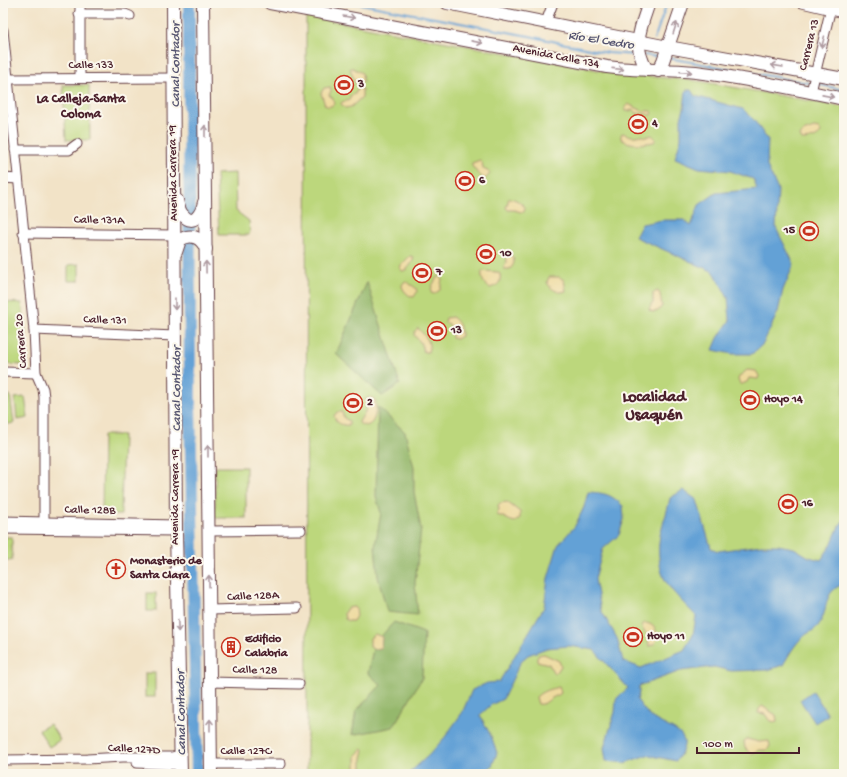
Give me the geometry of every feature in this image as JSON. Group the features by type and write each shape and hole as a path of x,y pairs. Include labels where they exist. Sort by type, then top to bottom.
{"main road":[{"name":"Avenida Carrera 19","path":"173,3 174,190 178,237 175,265 176,528 181,765"},
{"path":"203,3 206,187 204,245 211,769"},
{"name":"Avenida Calle 134","path":"270,3 607,67 652,67 727,76 813,83 844,79"},
{"name":"Avenida Calle 134","path":"447,3 546,22 665,48 813,83 844,99"},
{"path":"649,3 639,32 640,43 652,67 665,48 683,3"},
{"path":"174,190 182,214 187,218 194,219 197,218 201,212 206,187"},
{"path":"178,237 194,236 204,245"}],"street":[{"path":"80,3 80,78"},
{"path":"546,22 553,3"},
{"path":"802,3 832,7 844,13"},
{"name":"Carrera 13","path":"813,83 832,7"},
{"path":"79,14 125,14 130,16"},
{"name":"Carrera 20","path":"3,30 34,330 36,373 43,389 44,397 44,526"},
{"name":"Calle 133","path":"9,79 173,78"},
{"path":"15,150 69,150 77,144"},
{"path":"3,178 18,179"},
{"name":"Calle 131A","path":"23,233 178,237"},
{"name":"Calle 131","path":"34,330 175,336"},
{"path":"3,372 36,373"},
{"name":"Calle 128B","path":"3,522 44,526 176,528"},
{"name":"Calle 128B","path":"3,529 44,526"},
{"path":"209,531 301,530"},
{"name":"Calle 128A","path":"209,610 296,608"},
{"name":"Calle 128","path":"210,682 299,684"},
{"name":"Calle 127D","path":"3,760 87,759 123,756 172,757 181,765"},
{"name":"Calle 127C","path":"211,769 281,764"}],"green space":[{"path":"306,16 614,73 698,81 844,107 844,774 307,774"},
{"path":"63,85 89,85 90,140 66,140"},
{"path":"235,173 236,211 249,221 250,232 249,235 219,235 216,174"},
{"path":"79,264 79,281 68,281 68,265"},
{"path":"367,282 400,384 382,396 336,354"},
{"path":"3,302 22,303 28,359 24,365 3,364"},
{"path":"10,395 14,423 3,425 3,396"},
{"path":"25,397 28,418 17,420 15,398"},
{"path":"378,407 405,432 414,467 414,492 421,529 415,583 418,615 387,612 378,577 375,546 381,513 376,496"},
{"path":"103,435 123,435 121,515 102,515"},
{"path":"215,467 246,467 246,518 215,518"},
{"path":"3,537 12,537 12,560 3,560"},
{"path":"147,593 156,593 156,611 147,611"},
{"path":"394,622 424,633 422,678 393,727 352,735 356,711 381,685 368,673 374,644"},
{"path":"145,673 155,673 155,697 145,697"},
{"path":"50,724 60,740 49,747 39,730"}],"sand":[{"path":"350,68 362,73 363,82 355,83"},
{"path":"330,87 331,91 329,95 333,98 334,103 329,106 325,105 321,93 324,88"},
{"path":"358,88 362,89 362,97 351,107 345,108 341,104 342,102 348,101 350,96 355,94"},
{"path":"628,104 643,111 651,111 653,114 638,113 633,109 626,111 625,107"},
{"path":"814,128 819,129 821,133 813,138 802,140 800,136 803,132"},
{"path":"622,133 646,137 652,135 656,139 654,142 633,144 621,139"},
{"path":"480,160 483,168 490,173 485,179 479,175 472,166 472,163"},
{"path":"509,198 520,202 525,207 524,212 508,210 506,208"},
{"path":"508,252 512,256 514,263 510,269 504,269 507,262 506,254"},
{"path":"410,256 414,257 410,266 402,271 400,268 401,265"},
{"path":"482,271 497,272 500,274 499,283 496,286 490,288 488,287 483,279"},
{"path":"438,276 442,279 440,290 434,294 431,293 432,286"},
{"path":"549,277 559,277 564,280 566,291 560,292 552,289 547,282"},
{"path":"405,281 416,288 417,292 414,297 408,295 404,291 402,285"},
{"path":"658,291 662,306 658,311 653,312 649,310 653,303 653,293"},
{"path":"452,317 458,323 461,330 461,336 456,339 452,338 452,328 445,322 446,318"},
{"path":"418,328 428,341 428,352 424,352 420,342 414,335"},
{"path":"747,370 756,371 759,376 758,379 749,378 747,382 740,384 738,380 739,377"},
{"path":"371,397 375,400 376,404 374,419 372,423 365,426 359,422 366,410 366,399"},
{"path":"337,412 342,412 344,418 349,421 349,425 344,425 336,420 334,416"},
{"path":"507,502 520,512 520,518 515,522 497,515 499,509 498,505 500,503"},
{"path":"354,607 357,612 356,616 353,621 348,621 345,619 344,613 347,608"},
{"path":"645,623 653,626 657,634 656,642 649,646 648,635 643,630 642,625"},
{"path":"375,634 382,637 381,648 374,649 370,647 370,638"},
{"path":"544,654 559,661 561,666 554,674 549,664 537,661 538,655"},
{"path":"559,687 560,694 544,703 538,704 536,697 538,695 546,690"},
{"path":"762,706 776,715 777,721 774,722 769,720 765,714 758,713"},
{"path":"747,739 759,742 769,741 770,746 767,750 759,750 751,754 745,748 744,741"},
{"path":"362,749 364,750 362,758 362,771 359,773 356,769 356,755"}],"water":[{"path":"686,90 691,90 695,96 743,109 754,120 768,140 767,166 778,190 776,228 794,264 783,290 778,312 763,344 752,354 732,354 713,350 718,338 730,320 728,298 714,272 635,237 642,224 662,220 684,220 691,226 699,205 716,193 757,189 753,179 730,171 699,168 675,158 681,138 681,118 684,109"},
{"path":"683,490 697,500 711,548 718,551 761,545 778,545 794,548 809,557 821,560 831,545 839,526 844,520 844,584 837,587 832,592 827,602 822,620 818,626 800,640 783,665 768,670 731,671 714,667 681,671 639,686 637,700 644,710 656,720 678,732 684,743 682,751 676,761 647,755 625,763 606,761 604,748 615,712 616,699 628,688 594,650 569,646 547,648 528,655 521,661 503,699 491,705 480,715 492,738 497,753 492,766 481,774 408,774 429,755 445,737 462,713 472,690 487,683 499,682 544,607 548,578 558,545 575,526 584,507 588,492 607,495 615,499 623,506 624,519 619,535 603,549 595,579 601,610 617,638 623,661 641,668 684,650 693,635 696,616 675,594 665,580 661,569 659,550 661,531 670,498"},
{"path":"813,691 828,715 815,723 800,700"}],"waterway":[{"name":"Canal Contador","path":"189,3 190,402 197,774"},
{"name":"Río El Cedro","path":"356,3 529,36 608,53 636,55"},
{"path":"654,40 667,3"},
{"name":"Río El Cedro","path":"644,55 660,57"},
{"name":"Río El Cedro","path":"668,58 809,83"},
{"name":"Río El Cedro","path":"816,84 844,90"}],"place":[{"name":"3","path":"344,85"},
{"name":"4","path":"638,124"},
{"name":"6","path":"465,181"},
{"name":"15","path":"809,231"},
{"name":"10","path":"486,254"},
{"name":"7","path":"422,273"},
{"name":"13","path":"437,331"},
{"name":"Hoyo 14","path":"750,400"},
{"name":"2","path":"353,403"},
{"name":"16","path":"788,504"},
{"name":"Monasterio de Santa Clara","path":"116,569"},
{"name":"Hoyo 11","path":"633,637"},
{"name":"Edificio Calabria","path":"231,647"}],"district":[{"name":"La Calleja-Santa Coloma","path":"81,106"},
{"name":"Localidad Usaquén","path":"654,407"}]}
